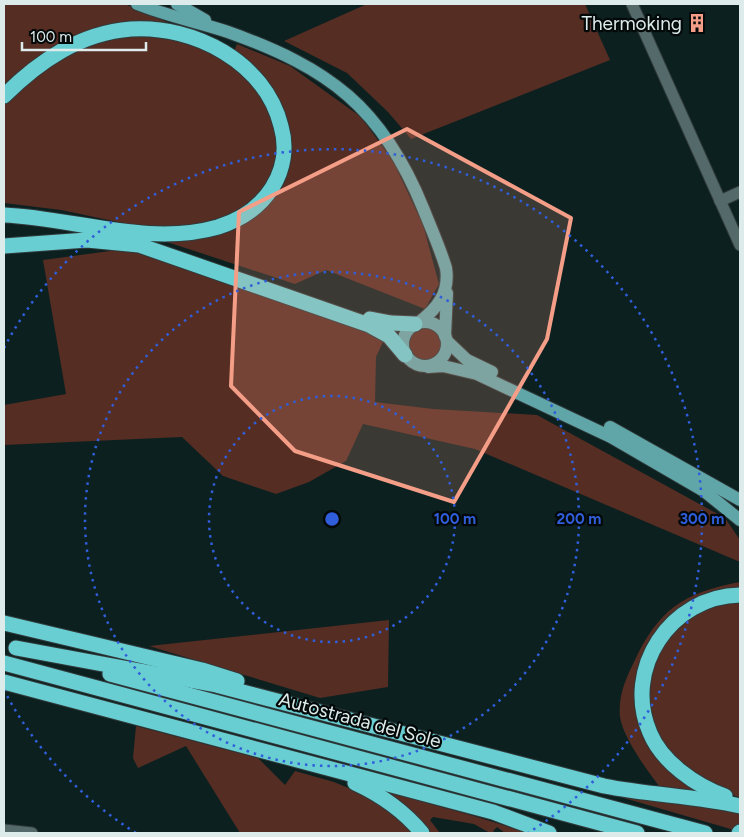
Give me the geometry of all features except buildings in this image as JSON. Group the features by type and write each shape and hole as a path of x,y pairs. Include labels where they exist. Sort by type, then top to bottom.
{"highway":[{"path":"4,96 34,68 72,45 116,31 147,29 181,34 227,54 254,76 270,98 283,132 284,150 281,170 267,196 250,211 223,225 187,233 137,231 4,215"},
{"path":"90,225 162,246 372,320 391,323 417,323"},
{"path":"4,246 86,240 127,243 148,248 369,325 389,336 405,355"},
{"path":"740,595 704,602 681,614 670,624 655,644 648,658 642,694 644,716 650,734 664,755 698,783 719,794 740,801"},
{"path":"4,623 202,670 398,732"},
{"path":"10,647 195,680 604,786 699,798 740,806"},
{"name":"Autostrada del Sole","path":"10,647 705,833"},
{"name":"Autostrada del Sole","path":"4,664 637,833"},
{"path":"4,682 493,812 549,833"},
{"path":"271,754 333,774 372,791 398,808 422,833"}],"main road":[{"path":"138,4 227,32"},
{"path":"159,4 282,53 312,68 346,93 371,117 393,147 411,180 442,257 447,285 446,338 443,358 436,364 428,367"},
{"path":"177,4 227,32"},
{"path":"447,285 435,310 405,334 402,341 405,355 419,366 443,366 477,374 611,437 704,491 740,520"},
{"path":"417,323 432,323 440,328 446,338 467,360 630,437 740,500"}],"street":[{"path":"632,4 740,245"},
{"path":"720,201 740,192"},
{"path":"4,830 32,833"}],"highlighted area":[{"path":"407,129 571,218 547,339 454,502 295,451 231,386 239,212"}],"shaded area":[{"path":"4,4 125,4 185,30 114,26 4,91"},
{"path":"367,4 585,4 610,60 411,139 388,112 347,73 284,41"},
{"path":"168,34 227,58 271,105 279,159 256,203 205,227 137,226 61,210 4,203 4,102 57,58 115,35"},
{"path":"237,44 290,66 361,117 393,161 423,225 439,284 425,309 326,270 295,284 161,240 262,209 288,135 233,54"},
{"path":"110,251 135,251 374,335 383,342 376,357 375,402 433,409 537,415 725,518 740,540 740,562 475,449 363,424 346,461 309,482 276,494 223,476 182,437 4,445 4,405 66,394 43,260"},
{"path":"425,327 432,328 437,332 441,337 441,351 437,356 432,360 425,361 418,360 413,356 409,351 408,344 409,337 413,332 418,328"},
{"path":"740,582 740,592 656,636 642,722 700,794 659,786 636,753 622,725 620,702 625,682 643,644 663,616 675,606 703,591"},
{"path":"740,600 740,798 698,779 663,748 646,703 656,654 690,615 719,603"},
{"path":"389,620 388,687 320,698 149,646"},
{"path":"136,726 258,758 285,785 295,771 334,782 372,798 416,833 240,833 186,746 138,768 133,758"},
{"path":"384,791 528,833 505,833 497,827 493,831 496,833 490,833 474,824 433,817 430,820 440,833 428,833"},
{"path":"617,796 740,812 740,826 734,830"}],"place":[{"name":"Thermoking","path":"697,23"}]}
